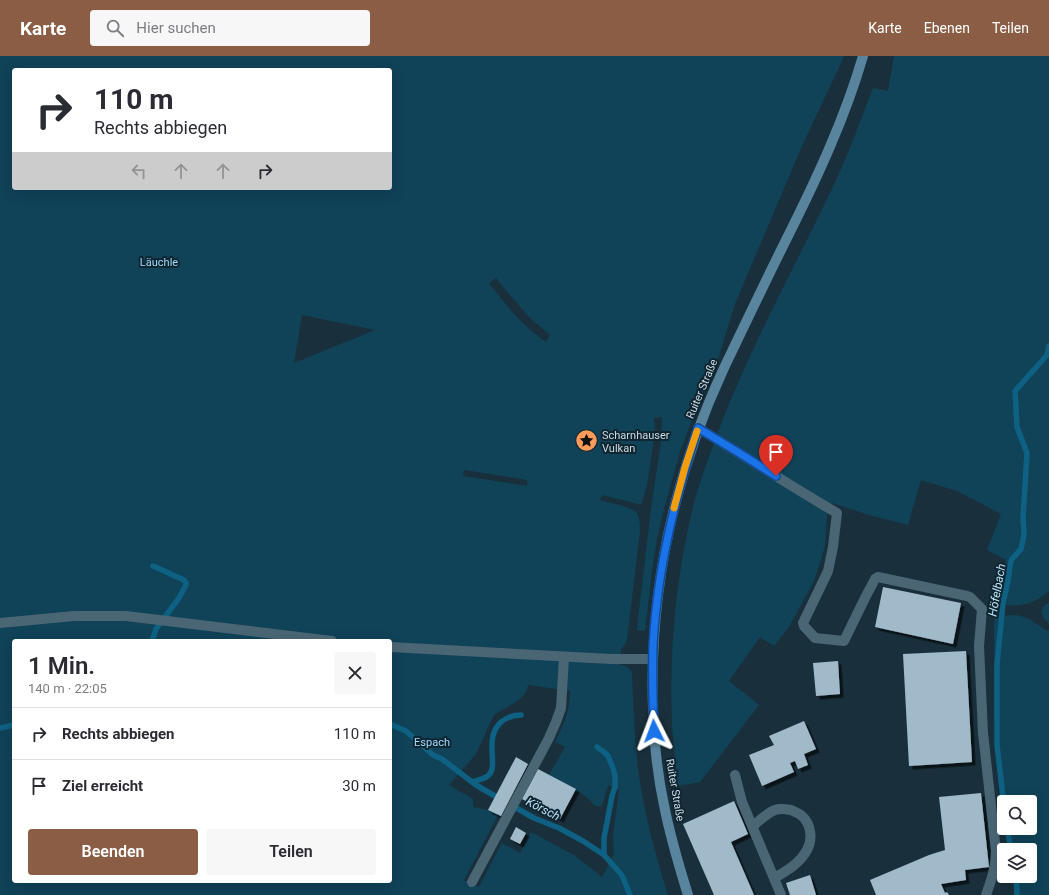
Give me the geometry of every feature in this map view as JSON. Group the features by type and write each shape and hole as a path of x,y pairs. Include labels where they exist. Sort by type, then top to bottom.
{"main road":[{"name":"Ruiter Straße","path":"688,895 666,815 658,768 652,681 657,601 670,521 698,428 724,368 765,281 803,206 833,138 863,56"}],"lane":[{"path":"698,428 837,513 833,547 828,571 803,622 804,626 815,638 844,641 865,598 878,577 967,596 970,597 982,609 979,646 984,733 996,851 994,871 986,895"},
{"path":"0,623 58,617 115,615 316,639"},
{"path":"392,647 619,659 653,659"},
{"path":"472,882 553,730 560,711 562,700 564,656"},
{"path":"735,775 742,802 781,895"},
{"path":"752,826 769,813 781,809 787,809 800,814 808,825 810,840 806,853 798,862 774,878"}],"green space":[{"path":"0,56 844,56 802,146 735,304 718,359 697,407 680,452 657,539 645,631 637,630 651,509 661,442 662,417 654,418 655,423 649,470 641,504 602,495 600,500 624,506 633,510 636,512 640,521 627,640 621,649 620,665 628,668 632,674 636,745 641,788 646,815 668,895 0,895","holes":["496,278 530,318 550,335 546,342 522,323 489,283","302,315 375,330 294,363","464,470 527,480 527,486 463,476","528,685 570,691 568,711 555,742 565,747 549,775 580,792 595,806 602,806 608,785 619,790 613,835 614,854 602,877 574,855 531,832 520,853 502,843 479,887 464,880 498,815 488,810 473,807 473,799 449,785 476,754 494,715 520,699 527,690"]},
{"path":"894,56 1049,56 1049,591 1037,600 1025,604 997,604 1006,560 987,550 1001,514 957,491 921,480 908,525 869,515 832,503 827,516 825,545 814,581 789,627 774,646 760,637 729,681 759,705 700,782 678,786 671,695 673,640 678,585 696,496 713,446 741,375 826,202 842,167 873,88 888,91"},
{"path":"1049,602 1049,624 1041,613 1043,607"},
{"path":"996,616 1021,616 1036,623 1047,631 1049,630 1049,895 1015,895 1014,883 1037,883 1037,843 1008,843 1006,835 1037,835 1037,795 1001,795 995,748 994,623"}],"building":[{"path":"883,587 961,603 953,644 875,627"},
{"path":"966,651 972,762 909,766 903,654"},
{"path":"838,661 840,694 816,696 813,663"},
{"path":"804,721 816,749 804,754 808,765 798,769 795,761 790,763 794,772 762,786 749,755 774,745 769,736"},
{"path":"516,757 528,764 501,816 488,810"},
{"path":"538,769 576,789 560,819 522,799"},
{"path":"981,793 989,867 965,870 966,880 941,884 945,893 947,892 949,895 876,895 870,880 929,855 945,850 939,797"},
{"path":"734,801 748,834 731,842 754,895 714,895 683,824"},
{"path":"516,827 526,833 520,844 510,839"},
{"path":"810,875 816,895 790,895 786,883"}],"waterway":[{"name":"Höfelbach","path":"1003,795 997,745 997,664 1003,603 1010,565 1012,559 1021,549 1024,535 1023,518 1027,453 1017,427 1015,391 1047,355 1049,346"},
{"path":"153,566 184,580 186,585 179,598 156,629 153,639"},
{"name":"Körsch","path":"472,782 489,775 492,770 493,736 501,722 513,716 521,715"},
{"name":"Körsch","path":"0,728 12,725"},
{"name":"Körsch","path":"392,725 406,731 433,755 442,759 476,785 500,799"},
{"name":"Körsch","path":"597,747 608,756 615,776 615,787 604,838 604,855"},
{"name":"Körsch","path":"511,805 534,818 559,828 583,841 604,855 621,874 630,895"},
{"name":"Höfelbach","path":"1008,835 1010,843"},
{"name":"Höfelbach","path":"1016,883 1017,895"}],"slow traffic":[{"path":"674,508 697,431"}],"place":[{"name":"Scharnhauser Vulkan","path":"587,441"}],"route":[{"path":"654,731 652,681 659,584 670,521 685,467 698,428 776,476"}],"park label":[{"name":"Läuchle","path":"159,262"},
{"name":"Espach","path":"432,742"}]}
